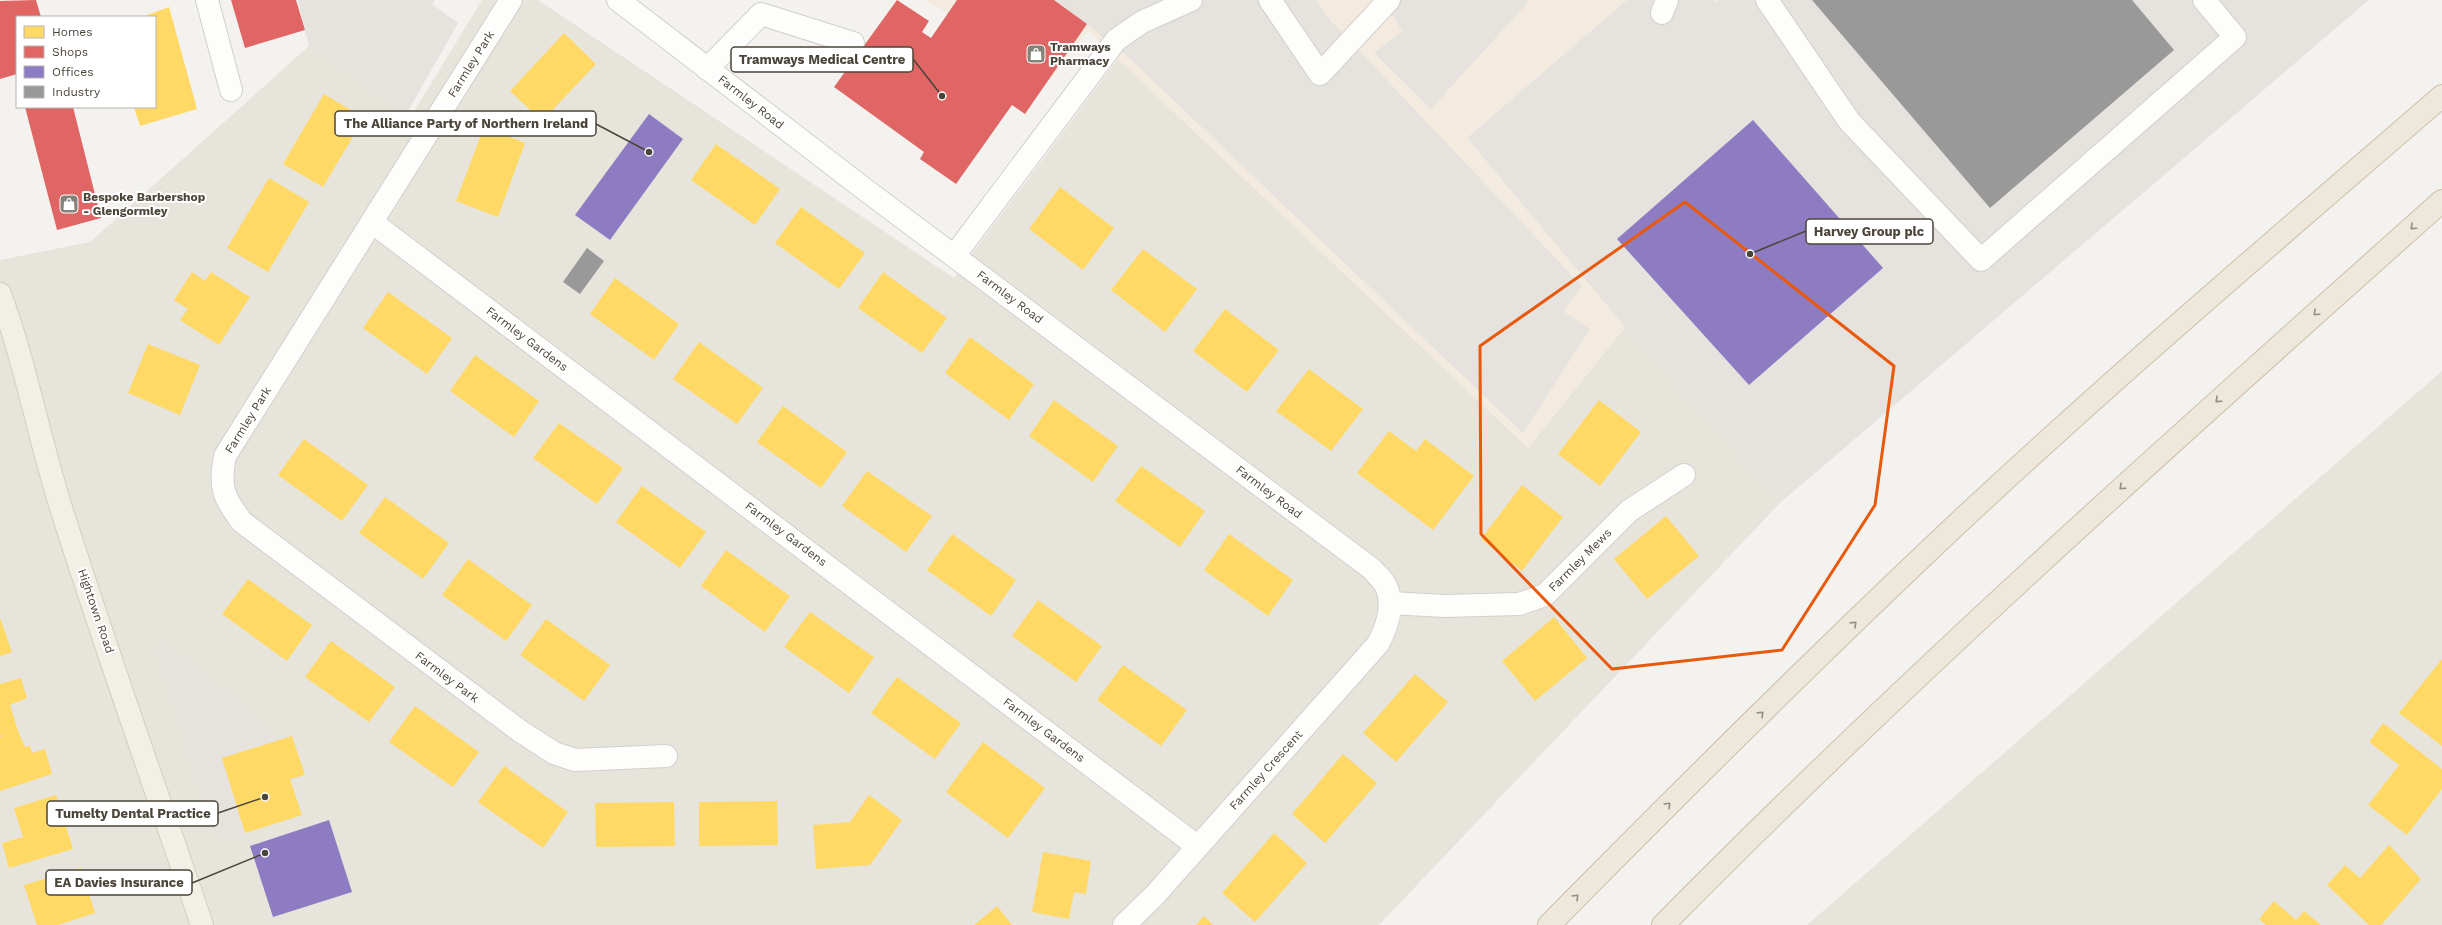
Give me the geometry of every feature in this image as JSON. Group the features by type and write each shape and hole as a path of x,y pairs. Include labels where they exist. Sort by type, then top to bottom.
{"highway":[{"path":"1548,925 1691,782 1956,526 2224,284 2442,96"},
{"path":"1663,925 1959,635 2190,425 2442,201"}],"main road":[{"name":"Hightown Road","path":"0,294 29,389 38,431 62,512 202,925"}],"street":[{"path":"207,0 231,90"},
{"name":"Farmley Park","path":"511,0 373,223 225,456 221,480 226,502 242,522 520,732 554,753 575,760 666,756"},
{"name":"Farmley Road","path":"618,0 954,256 1372,569 1386,586 1390,603"},
{"path":"954,256 1116,40 1142,22 1191,0"},
{"path":"1270,0 1320,74 1389,0"},
{"path":"1767,0 1849,121 1981,260 2235,37 2204,0"},
{"path":"707,68 761,14 853,43"},
{"name":"Farmley Gardens","path":"373,223 1198,846"},
{"name":"Farmley Mews","path":"1390,603 1445,606 1519,604 1545,595 1629,511 1684,475"},
{"name":"Farmley Crescent","path":"1124,925 1154,896 1378,644 1388,625 1390,603"}],"highlighted area":[{"path":"1685,202 1894,366 1875,505 1782,650 1612,669 1481,534 1480,346"}],"shaded area":[{"path":"298,0 435,0 432,4 458,23 407,113 309,46"},
{"path":"482,0 538,0 954,278 1118,59 1528,448 1625,327 1781,502 1379,925 0,925 0,260 90,242 309,46 412,115"},
{"path":"924,0 1627,0 1467,138 1625,327 1528,448 1088,31 1047,83 948,13"},
{"path":"1056,0 1316,0 1331,21 1582,286 1563,311 1590,329 1523,433 1128,57"},
{"path":"1383,0 1530,0 1431,109 1374,53 1402,31"},
{"path":"1627,0 1713,0 1715,2 1717,0 2369,0 1781,502 1625,327 1467,138"},
{"path":"2442,371 2442,925 1807,925"},
{"path":"165,644 257,718 271,742 222,758 245,833 218,841 156,647"}],"building: Homes":[{"path":"169,7 197,109 140,126 134,108 156,108 156,16 145,16"},
{"path":"564,33 596,64 542,121 510,91"},
{"path":"324,94 364,118 323,187 283,164"},
{"path":"484,127 525,143 498,217 456,201"},
{"path":"716,144 780,189 755,225 691,180"},
{"path":"269,178 309,202 268,272 227,248"},
{"path":"1060,187 1114,228 1083,270 1029,229"},
{"path":"801,207 865,253 839,289 775,243"},
{"path":"1143,249 1197,289 1165,332 1111,290"},
{"path":"192,272 205,281 211,272 250,297 219,345 180,320 188,309 174,300"},
{"path":"883,272 947,318 922,353 858,308"},
{"path":"615,278 679,324 654,360 590,314"},
{"path":"388,292 452,338 427,374 363,328"},
{"path":"1225,309 1279,350 1247,392 1193,351"},
{"path":"970,337 1034,384 1009,420 945,373"},
{"path":"699,342 763,388 737,424 673,379"},
{"path":"148,344 200,365 180,415 128,393"},
{"path":"475,355 539,401 514,437 450,391"},
{"path":"1309,369 1363,409 1331,451 1276,411"},
{"path":"1054,400 1118,446 1093,482 1029,436"},
{"path":"1599,400 1641,432 1600,486 1558,454"},
{"path":"783,406 847,452 821,488 757,442"},
{"path":"559,423 623,468 597,504 533,458"},
{"path":"1389,431 1416,451 1425,439 1474,476 1433,530 1357,473"},
{"path":"304,439 368,485 342,521 278,475"},
{"path":"1141,466 1205,511 1180,547 1115,501"},
{"path":"867,471 932,516 906,552 842,506"},
{"path":"1522,485 1563,517 1522,571 1481,539"},
{"path":"642,486 706,532 680,568 616,522"},
{"path":"385,497 449,543 423,579 359,533"},
{"path":"1666,516 1699,556 1647,599 1614,559"},
{"path":"952,534 1016,580 991,616 927,570"},
{"path":"1229,534 1293,580 1268,616 1204,570"},
{"path":"726,550 790,596 765,632 701,586"},
{"path":"468,559 532,605 506,641 442,595"},
{"path":"248,579 312,625 287,661 222,614"},
{"path":"1038,600 1102,646 1076,682 1012,636"},
{"path":"810,612 874,657 849,693 784,647"},
{"path":"1554,617 1587,658 1535,701 1502,661"},
{"path":"0,618 12,652 0,656"},
{"path":"546,619 610,665 584,701 520,655"},
{"path":"331,641 395,687 369,722 305,677"},
{"path":"2442,659 2442,746 2399,713"},
{"path":"1123,665 1187,710 1161,746 1097,700"},
{"path":"1415,674 1448,702 1396,762 1363,733"},
{"path":"897,677 961,723 935,759 871,713"},
{"path":"21,678 27,698 10,705 18,731 25,747 30,746 32,753 45,749 52,774 0,791 0,737 5,735 0,736 0,684"},
{"path":"415,706 479,752 453,787 389,742"},
{"path":"2383,723 2442,769 2442,789 2407,835 2368,805 2399,765 2369,742"},
{"path":"292,736 305,775 290,779 302,815 245,833 222,758"},
{"path":"983,742 1045,788 1008,838 946,792"},
{"path":"1343,754 1377,783 1325,843 1292,814"},
{"path":"504,766 568,812 543,848 478,802"},
{"path":"56,795 73,849 9,868 2,843 23,837 14,808"},
{"path":"869,795 902,820 870,865 816,869 813,825 850,822"},
{"path":"777,801 778,845 699,846 699,802"},
{"path":"674,802 675,846 596,847 595,803"},
{"path":"1274,833 1307,863 1255,922 1222,893"},
{"path":"2389,845 2421,879 2381,925 2369,925 2327,885 2345,865 2360,878"},
{"path":"1043,852 1091,861 1086,894 1074,892 1069,919 1032,912"},
{"path":"81,868 95,913 58,925 37,925 24,885"},
{"path":"2274,901 2296,920 2304,911 2321,925 2266,925 2259,919"},
{"path":"997,906 1012,925 974,925"},
{"path":"1204,916 1213,925 1196,925"}],"building: Shops":[{"path":"36,0 41,16 16,16 16,74 0,79 0,1"},
{"path":"231,0 296,0 305,30 245,48"},
{"path":"897,0 929,21 922,32 931,38 957,0 1054,0 1087,24 1025,114 1012,105 956,184 920,159 924,152 834,87"},
{"path":"25,108 73,108 101,218 57,230"}],"building: Offices":[{"path":"649,114 683,139 610,240 575,215"},
{"path":"1753,120 1883,268 1749,385 1617,239"},
{"path":"329,820 352,892 273,917 250,846"}],"building: Industry":[{"path":"1812,0 2132,0 2174,50 1990,208"},
{"path":"587,248 604,261 580,294 563,282"}],"place":[{"name":"Tramways Pharmacy","path":"1036,54"},
{"name":"Tramways Medical Centre","path":"942,96"},
{"name":"The Alliance Party of Northern Ireland","path":"649,152"},
{"name":"Bespoke Barbershop - Glengormley","path":"69,204"},
{"name":"Harvey Group plc","path":"1750,254"},
{"name":"Tumelty Dental Practice","path":"265,797"},
{"name":"EA Davies Insurance","path":"265,853"}]}
